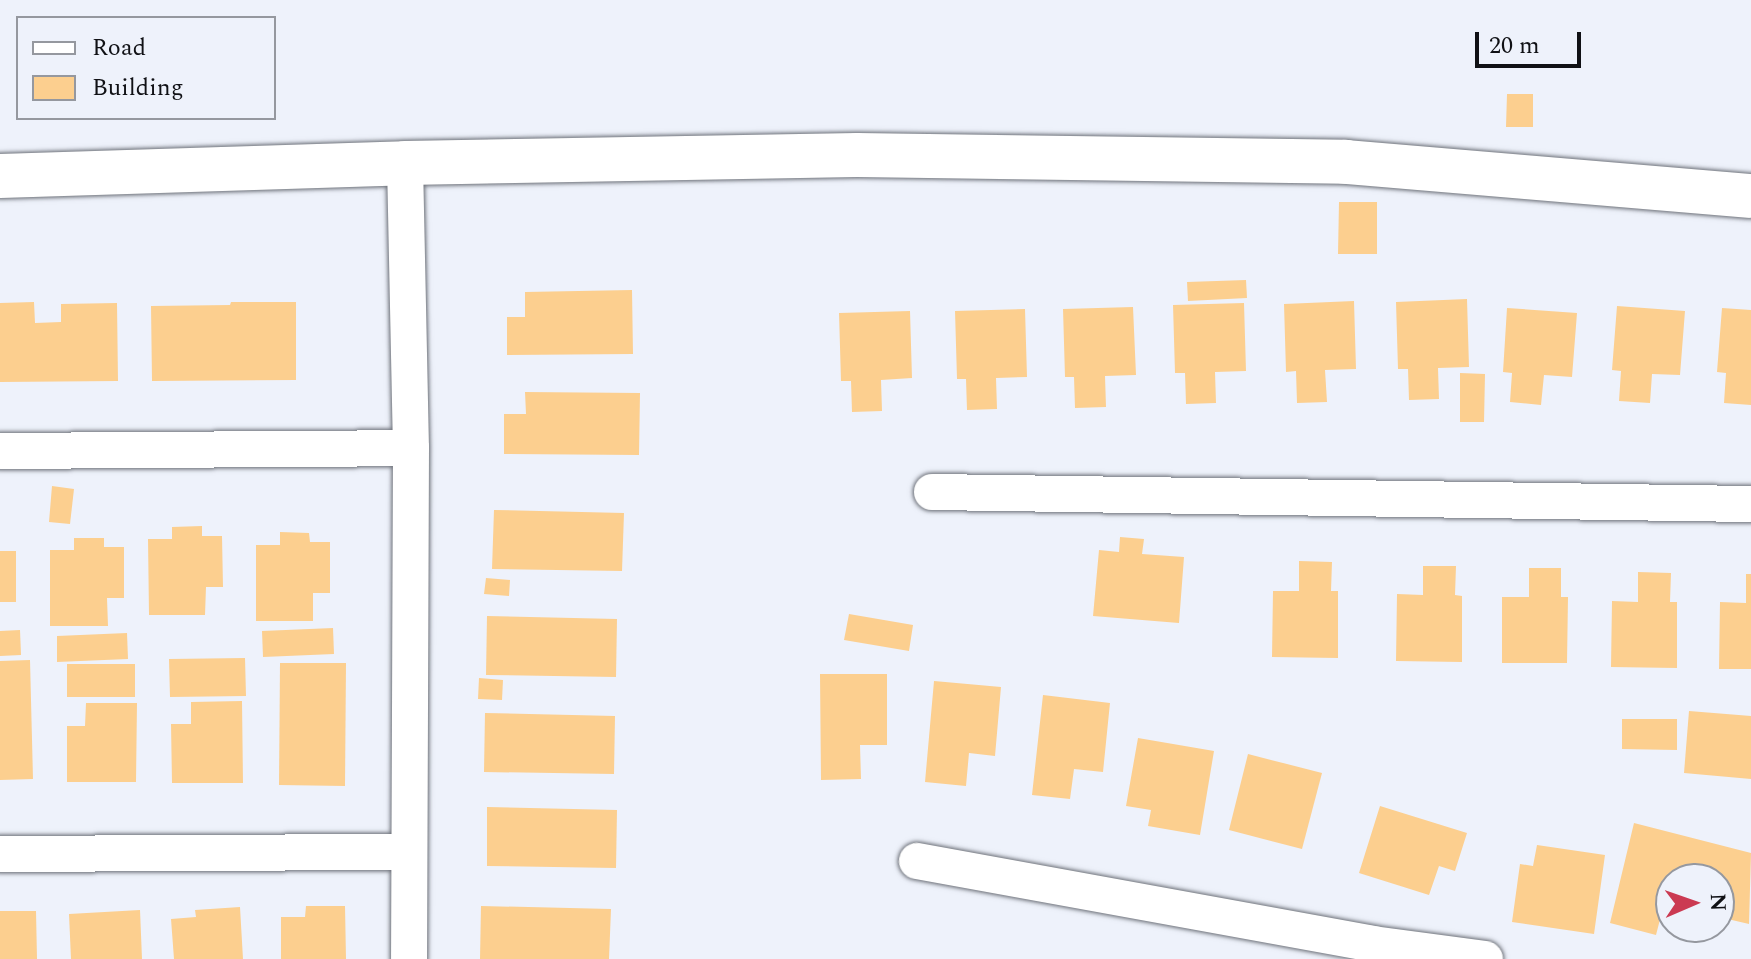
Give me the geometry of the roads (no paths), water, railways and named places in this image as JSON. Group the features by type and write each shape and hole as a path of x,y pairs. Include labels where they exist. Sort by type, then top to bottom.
{"street":[{"path":"0,176 405,163 857,155 1346,162 1751,196"},
{"path":"405,163 411,448 407,852 409,959"},
{"path":"0,451 411,448"},
{"path":"932,492 1751,504"},
{"path":"0,854 407,852"},
{"path":"917,861 1372,952 1485,959"}]}
